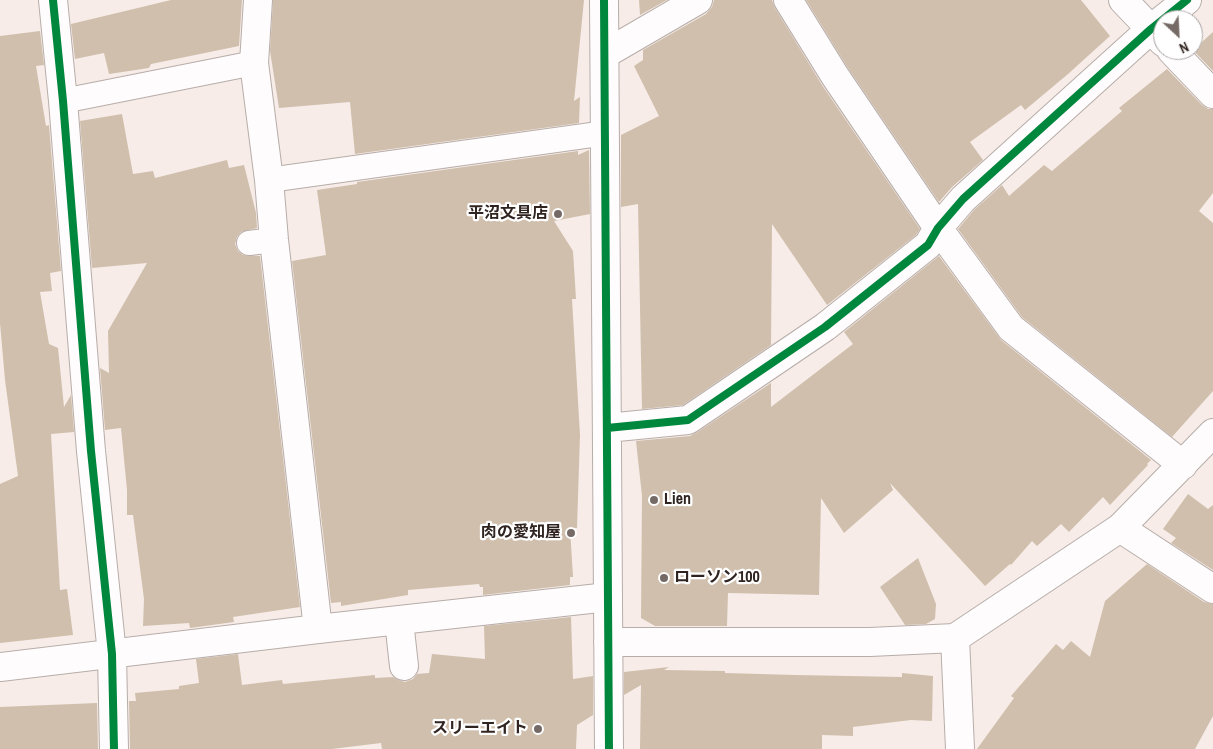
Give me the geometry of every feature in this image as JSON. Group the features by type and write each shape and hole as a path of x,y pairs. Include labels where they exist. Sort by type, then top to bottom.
{"street":[{"path":"52,0 63,101 91,451 112,654 114,749"},
{"path":"258,0 254,62 270,180 262,242 318,629"},
{"path":"604,0 609,749"},
{"path":"605,54 698,0"},
{"path":"788,0 835,76 938,228 1011,328 1183,465"},
{"path":"1124,0 1153,32"},
{"path":"1179,10 1187,0"},
{"path":"607,428 688,420 825,327 928,245 938,228 962,199 1153,39"},
{"path":"1181,60 1213,94"},
{"path":"608,642 860,642 955,638 1120,528 1183,465 1210,441"},
{"path":"1120,528 1213,589"},
{"path":"0,667 608,597"},
{"path":"400,621 404,666"},
{"path":"955,638 960,749"}],"lane":[{"path":"63,101 254,62"},
{"path":"270,180 606,133"}],"building":[{"path":"171,0 242,0 239,46 151,64 149,68 109,74 104,53 75,59 71,24"},
{"path":"273,0 584,0 574,101 580,97 579,123 355,154 350,102 279,108 270,51"},
{"path":"639,0 667,0 640,15"},
{"path":"714,0 772,0 822,85 920,229 916,235 827,305 772,224 771,345 683,405 642,409 638,204 621,207 621,135 659,116 634,66 643,60 643,50 706,14 712,7"},
{"path":"806,0 1081,0 1110,36 1025,110 1021,105 970,142 983,160 952,187 939,202 848,68"},
{"path":"40,31 44,65 36,66 46,126 49,125 61,271 50,273 52,291 40,292 49,344 58,348 64,407 71,395 74,432 51,434 60,590 67,589 73,635 0,643 0,484 18,476 5,380 0,323 0,36"},
{"path":"1213,32 1213,71 1203,60 1203,41"},
{"path":"1167,69 1202,105 1208,109 1213,109 1213,193 1199,211 1213,223 1213,391 1172,437 1022,317 958,229 974,210 1002,185 1009,196 1044,165 1052,171 1122,111 1119,108"},
{"path":"122,114 133,174 153,171 155,178 227,160 229,168 244,165 256,213 257,228 241,232 235,244 238,251 243,255 260,256 300,607 233,617 234,622 190,628 189,623 143,626 144,599 133,515 127,515 127,490 121,428 105,430 100,368 109,373 108,331 147,263 92,268 80,121"},
{"path":"589,150 590,214 554,221 573,251 576,299 572,299 580,435 577,528 570,528 573,577 570,577 570,585 483,595 483,587 480,587 479,584 408,590 408,595 341,606 341,602 331,603 292,261 326,255 317,190 357,184 357,182 578,151 578,155"},
{"path":"939,256 1001,340 1151,460 1148,465 1110,505 1103,497 1069,532 1061,524 1037,546 1032,541 1011,565 985,586 890,483 893,490 844,533 821,498 819,595 728,593 727,626 655,626 641,618 642,496 636,441 690,436 771,383 771,407 853,344 844,332"},
{"path":"1188,494 1208,509 1213,505 1213,570 1171,543 1176,538 1163,529"},
{"path":"918,558 936,604 935,619 926,624 905,625 880,587"},
{"path":"1147,564 1204,602 1213,604 1213,716 1195,749 977,749 1014,698 1011,696 1056,644 1063,650 1071,641 1090,657 1105,601"},
{"path":"571,617 573,679 593,676 593,715 577,725 576,749 382,749 381,743 332,749 130,749 129,701 136,701 135,693 179,689 179,686 199,683 196,659 238,654 242,685 282,680 283,684 375,675 375,678 393,677 405,682 413,679 417,674 429,673 432,654 485,659 484,626"},
{"path":"669,667 664,670 902,677 902,673 933,676 932,721 911,720 853,727 853,736 822,735 822,749 640,749 641,685 624,695 624,672"},
{"path":"97,703 98,749 0,749 0,707"}],"cycle path":[{"path":"53,0 91,451 112,654 114,749"},
{"path":"604,0 609,749"},
{"path":"607,428 688,420 825,327 928,245 938,228 963,199 1151,29 1187,0"}],"place":[{"name":"平沼文具店","path":"558,214"},
{"name":"Lien","path":"654,500"},
{"name":"肉の愛知屋","path":"571,533"},
{"name":"ローソン100","path":"664,578"},
{"name":"スリーエイト","path":"538,729"}]}
